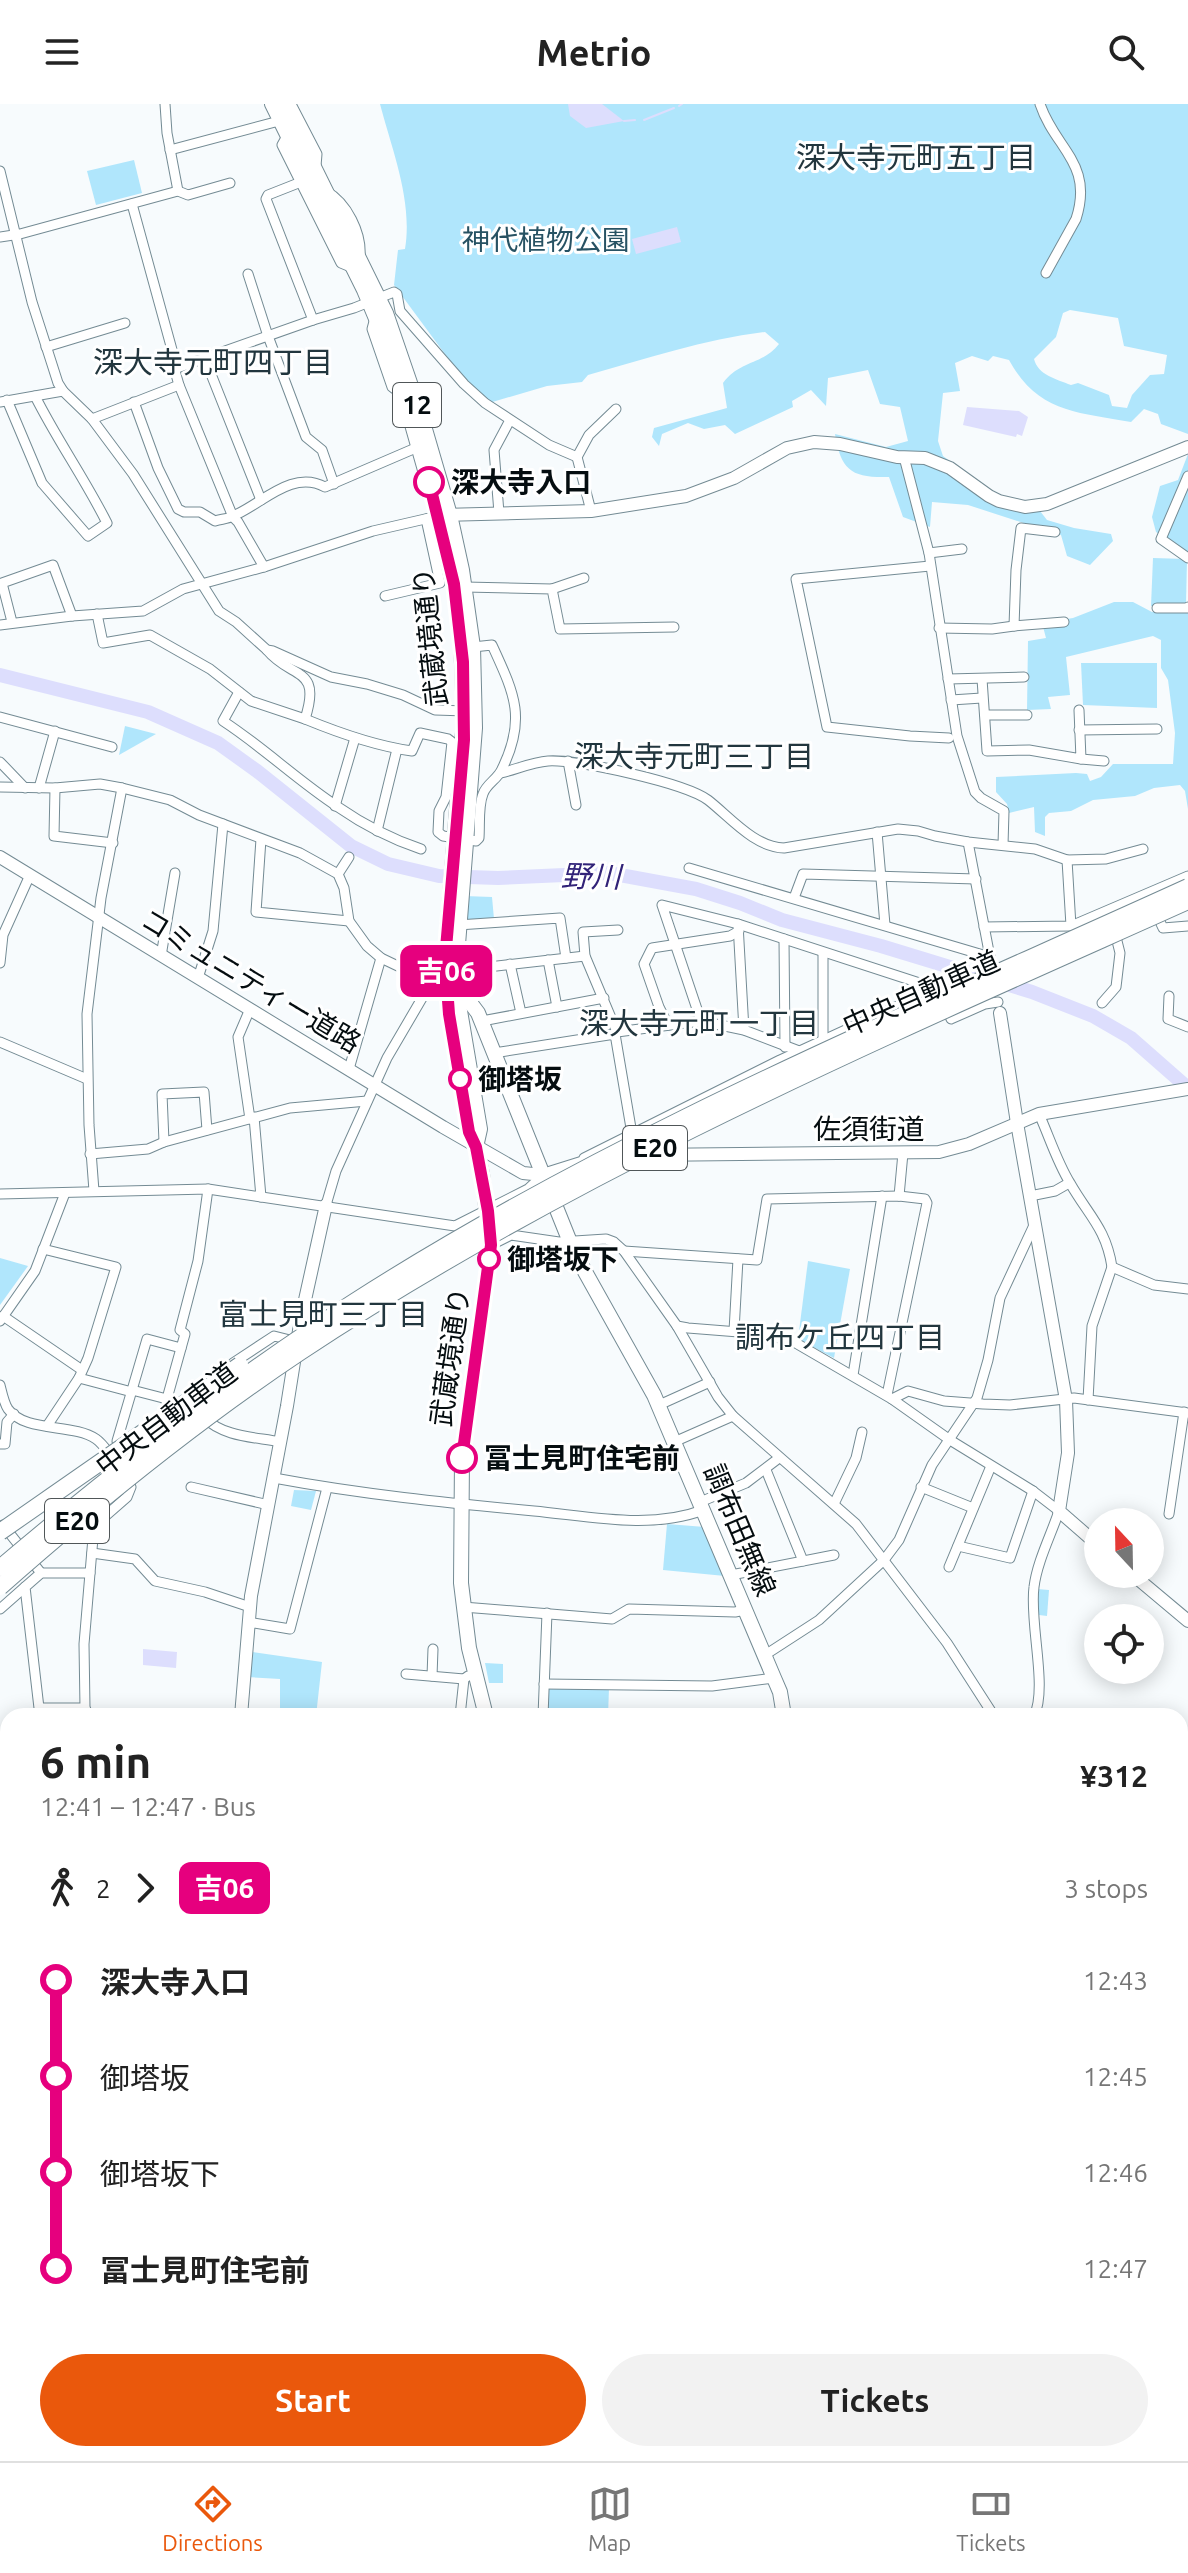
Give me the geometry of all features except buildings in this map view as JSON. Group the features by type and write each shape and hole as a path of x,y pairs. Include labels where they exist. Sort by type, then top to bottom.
{"highway":[{"name":"中央自動車道","path":"0,1568 110,1476 192,1413 357,1300 543,1183 813,1056 1188,887"},
{"name":"中央自動車道","path":"0,1587 157,1457 299,1353 462,1253 591,1181 841,1057 1188,901"},
{"path":"0,1532 157,1421 288,1334 543,1183"},
{"path":"0,1600 157,1457"}],"main road":[{"name":"武蔵境通り","path":"274,104 279,121 356,262 404,360 454,584 470,711"},
{"name":"武蔵境通り","path":"283,104 326,191 356,262"},
{"name":"武蔵境通り","path":"374,299 376,316 404,396 438,516 465,587 473,647 461,840 446,947 480,1129 476,1147 491,1245 462,1458 461,1505 463,1607 469,1676 483,1708"},
{"path":"461,636 464,612 469,611"},
{"name":"武蔵境通り","path":"450,979 458,925 456,888"},
{"path":"450,979 470,1001 482,1021"},
{"name":"調布田無線","path":"482,1021 543,1183 588,1277 659,1405 765,1655 782,1708"}],"street":[{"path":"165,104 178,191"},
{"path":"291,104 317,154 315,168"},
{"path":"1040,104 1073,161 1081,184 1076,219 1046,273"},
{"path":"170,150 279,121"},
{"path":"287,136 282,145 341,263 356,262"},
{"path":"0,171 46,347 63,391 92,419 152,502 219,611 275,660 306,678 311,693 305,719"},
{"path":"301,182 268,195 266,199 313,320"},
{"path":"0,237 178,191 188,195 230,183"},
{"path":"132,204 179,385 233,517 264,567"},
{"path":"248,274 306,437 322,450 334,484"},
{"path":"177,368 394,292 400,311 464,384 485,403 549,445 577,457"},
{"path":"46,347 125,323"},
{"path":"205,359 261,500"},
{"path":"92,419 179,385"},
{"path":"35,396 52,432 92,493 107,523 88,536 42,483 4,401 63,391"},
{"path":"134,402 158,468 178,509 200,512 215,521 233,517 299,482 315,482 325,487 418,447"},
{"path":"591,511 577,457 589,435 616,409"},
{"path":"499,513 494,450 510,420"},
{"path":"0,625 143,611 183,589 264,567 373,531 438,516 591,511 697,493 734,478 778,452 803,443 832,443 925,458 950,468 989,496 1008,504 1033,507 1188,447"},
{"path":"904,457 929,553 957,736 975,792 1005,814 1003,845"},
{"path":"1188,476 1161,539 1188,558"},
{"path":"385,596 440,583 438,516"},
{"path":"1014,626 1021,528 1055,532"},
{"path":"929,553 962,549"},
{"path":"12,622 2,583 53,565 72,616"},
{"path":"930,566 796,579 827,727 949,738"},
{"path":"465,587 552,589 584,578"},
{"path":"552,589 560,629 674,627"},
{"path":"1157,608 1188,607"},
{"path":"97,614 103,643 150,635 210,669 251,701 355,738 397,749 412,751 420,733 448,739 452,742 446,797 439,811 438,832 443,836 476,841 479,838 483,794 501,773 517,725 515,699 492,645 473,647"},
{"path":"939,628 992,629 1064,622"},
{"path":"267,650 331,677 403,695 435,710 470,711"},
{"path":"948,679 1024,677"},
{"path":"982,679 987,751 1029,750 1104,761"},
{"path":"239,692 223,721 335,806 377,831 421,849"},
{"path":"951,700 982,698"},
{"path":"1079,710 1081,759"},
{"path":"985,715 1027,715"},
{"path":"0,717 112,747"},
{"path":"1079,730 1157,729"},
{"path":"39,788 55,731"},
{"path":"335,806 355,738"},
{"path":"377,831 397,749"},
{"path":"501,773 546,761 568,761 684,788 706,799 729,820 771,848 898,829 968,842 1035,849 1067,860 1106,859 1143,849"},
{"path":"568,761 576,805"},
{"path":"0,762 25,788"},
{"path":"0,787 55,788 100,784 122,788 170,800 300,853 338,874 344,888 349,921 358,937 381,958 404,969 450,979 510,964 585,956"},
{"path":"55,788 54,836 113,843"},
{"path":"94,1191 87,1079 87,1014 101,898 122,788"},
{"path":"198,978 213,931 223,824"},
{"path":"877,832 885,925"},
{"path":"261,839 256,912 349,921"},
{"path":"968,842 1066,1400 1068,1453 1059,1511 1034,1585 1038,1708"},
{"name":"コミュニティー道路","path":"0,857 476,1147 543,1183"},
{"path":"338,874 349,857"},
{"path":"1067,860 1071,926"},
{"path":"689,868 885,925 991,962"},
{"path":"161,956 175,873"},
{"path":"794,898 803,874 976,879"},
{"path":"0,963 3,935 30,875"},
{"path":"984,927 1071,926 1188,876"},
{"path":"1148,893 1163,928 1188,926"},
{"path":"701,1021 662,905 784,939 937,988 951,1019 985,1004 998,1002"},
{"path":"1102,1003 1116,987 1120,953 1106,911"},
{"path":"458,925 560,918 566,958"},
{"path":"668,1025 644,964 652,948 730,936 738,928"},
{"path":"738,928 744,1030"},
{"path":"618,930 583,932 585,956 616,1033 632,1134"},
{"path":"784,939 785,1047"},
{"path":"823,953 823,1040"},
{"path":"349,1069 381,958"},
{"path":"548,960 557,1007"},
{"path":"510,964 521,1013"},
{"path":"242,1708 250,1607 297,1341 326,1205 336,1171 387,1058 450,979"},
{"path":"570,1165 799,1051 937,988"},
{"path":"1169,996 1168,1019 1188,1027"},
{"path":"482,1021 604,998"},
{"path":"250,1009 238,1037 261,1197"},
{"path":"494,1053 616,1033 634,1027 701,1021 744,1030 799,1051"},
{"path":"0,1042 87,1079"},
{"name":"佐須街道","path":"543,1183 570,1165 594,1159 667,1154 939,1152 969,1144 1039,1114 1188,1089"},
{"path":"164,1142 162,1094 204,1092 207,1130"},
{"path":"90,1154 148,1149 290,1108 367,1101"},
{"path":"1039,1114 1069,1183 1095,1217 1112,1267 1092,1326 1088,1400"},
{"path":"899,1196 903,1153"},
{"path":"0,1194 208,1189 455,1226 543,1183"},
{"path":"1030,1196 1055,1191 1069,1183"},
{"path":"171,1404 168,1395 185,1334 180,1330 198,1261 208,1189"},
{"path":"65,1193 35,1271 2,1319 80,1374 163,1398 171,1404"},
{"path":"853,1375 882,1196"},
{"path":"624,1251 757,1260 767,1199 899,1196 925,1199 927,1203 889,1397"},
{"path":"765,1655 819,1620 884,1560 899,1540 921,1487 943,1447 977,1398 1000,1298 1035,1223"},
{"path":"491,1245 511,1235 570,1242 606,1239 624,1251 677,1326 733,1416 856,1524 947,1643 989,1708"},
{"path":"43,1249 116,1267 88,1358 47,1426"},
{"path":"734,1331 738,1259"},
{"path":"1112,1267 1154,1285 1188,1289"},
{"path":"677,1326 764,1334 794,1342 889,1397 950,1440 1033,1491 1084,1533"},
{"path":"41,1573 0,1523 274,1336 297,1341"},
{"path":"117,1441 147,1339 181,1348"},
{"path":"659,1405 710,1382"},
{"path":"0,1385 8,1408 14,1414 31,1423 97,1439 131,1487 127,1497 94,1526 84,1644 87,1708"},
{"path":"889,1397 908,1391 944,1401 973,1404 1088,1400 1186,1412 1169,1514"},
{"path":"184,1395 212,1425 224,1431 280,1442"},
{"path":"0,1444 5,1444 7,1422 14,1414"},
{"path":"674,1442 733,1416"},
{"path":"834,1504 856,1458 862,1432"},
{"path":"274,1478 461,1505 625,1519 685,1517 746,1483 779,1458"},
{"path":"949,1567 991,1466"},
{"path":"766,1470 803,1561"},
{"path":"191,1487 269,1505"},
{"path":"921,1487 973,1508"},
{"path":"248,1622 290,1629 327,1488"},
{"path":"958,1546 1010,1558 1033,1491"},
{"path":"92,1553 135,1559 155,1581 205,1592 250,1607"},
{"path":"731,1575 834,1555"},
{"path":"0,1609 41,1573 90,1573"},
{"path":"25,1587 39,1708"},
{"path":"1150,1588 1186,1616"},
{"path":"463,1607 612,1619 629,1609 745,1610"},
{"path":"543,1708 547,1613"},
{"path":"432,1676 433,1649"},
{"path":"406,1674 418,1677 469,1676 462,1708"},
{"path":"544,1684 712,1686 774,1678"},
{"path":"0,2035 0,2045"}],"green space":[{"name":"神代植物公園","path":"380,104 1188,104 1188,434 1161,424 1158,414 1144,409 1131,422 1061,407 1033,391 1009,360 993,356 988,361 972,356 955,363 960,391 943,393 938,441 943,456 1001,498 1033,502 1047,520 1111,534 1113,541 1090,565 1067,556 1061,535 968,505 932,502 930,527 903,517 889,477 866,476 850,470 838,447 835,434 886,447 908,441 900,407 880,404 868,370 828,378 826,406 811,390 792,401 793,407 735,434 725,425 704,429 688,423 662,434 659,446 652,437 654,428 727,408 723,383 737,370 766,356 779,344 765,332 676,350 588,375 582,382 547,386 489,403 453,365 394,285 398,250 405,249 406,213 400,176","holes":["1070,310 1118,318 1124,346 1167,355 1164,374 1150,375 1132,395 1127,408 1112,406 1109,395 1078,383 1071,385 1039,369 1034,359 1056,337 1063,313"]},
{"path":"134,160 142,193 96,205 87,171"},
{"path":"1188,454 1188,553 1156,532 1152,517 1160,486 1178,480"},
{"path":"1153,558 1187,559 1186,605 1151,606"},
{"path":"1114,602 1133,602 1152,612 1188,611 1188,809 1185,791 1180,785 1154,788 1135,796 1093,800 1071,811 1049,813 1045,817 1045,836 1035,832 1034,807 1009,813 1007,804 996,792 996,777 1076,773 1087,774 1090,781 1101,777 1113,764 1173,764 1175,733 1168,680 1161,668 1161,640 1153,636 1066,657 1070,695 1048,697 1051,709 1027,710 1028,641 1046,638 1042,623 1073,618"},
{"path":"1081,663 1157,663 1157,708 1083,705"},
{"path":"125,726 156,734 119,755"},
{"path":"464,896 492,897 494,919 461,922"},
{"path":"0,1258 28,1266 0,1305"},
{"path":"808,1261 850,1269 834,1358 798,1339"},
{"path":"294,1490 316,1491 311,1510 291,1506"},
{"path":"667,1524 705,1527 725,1576 663,1570"},
{"path":"1037,1589 1049,1590 1047,1616 1039,1615"},
{"path":"246,1651 322,1662 317,1708 280,1708 280,1679 247,1677"},
{"path":"485,1663 503,1664 503,1683 489,1683"},
{"path":"545,1686 609,1688 608,1708 544,1708"}],"shaded area":[{"path":"568,104 602,104 624,121 586,128 570,116"},
{"path":"677,227 681,242 636,254 632,239"},
{"path":"967,407 1019,411 1028,417 1022,436 963,425"},
{"path":"143,1649 177,1652 176,1668 143,1665"}],"waterway":[{"path":"644,120 674,108"},
{"path":"624,121 635,120"},
{"name":"野川","path":"0,675 148,712 218,743 351,846 388,864 439,876 498,878 609,873 696,889 782,920 881,946 1032,992 1093,1016 1131,1038 1188,1088"}],"bus line":[{"name":"吉06","path":"429,482 454,584 461,636 465,711 445,960 448,1006 469,1132 482,1174 491,1245 462,1458"}],"place":[{"name":"深大寺入口","path":"429,482"},
{"name":"御塔坂","path":"460,1079"},
{"name":"御塔坂下","path":"489,1259"},
{"name":"冨士見町住宅前","path":"462,1458"}],"district":[{"name":"深大寺元町五丁目","path":"916,158"},
{"name":"深大寺元町四丁目","path":"213,363"},
{"name":"深大寺元町三丁目","path":"694,757"},
{"name":"深大寺元町一丁目","path":"699,1024"},
{"name":"富士見町三丁目","path":"323,1315"},
{"name":"調布ケ丘四丁目","path":"840,1338"}]}
